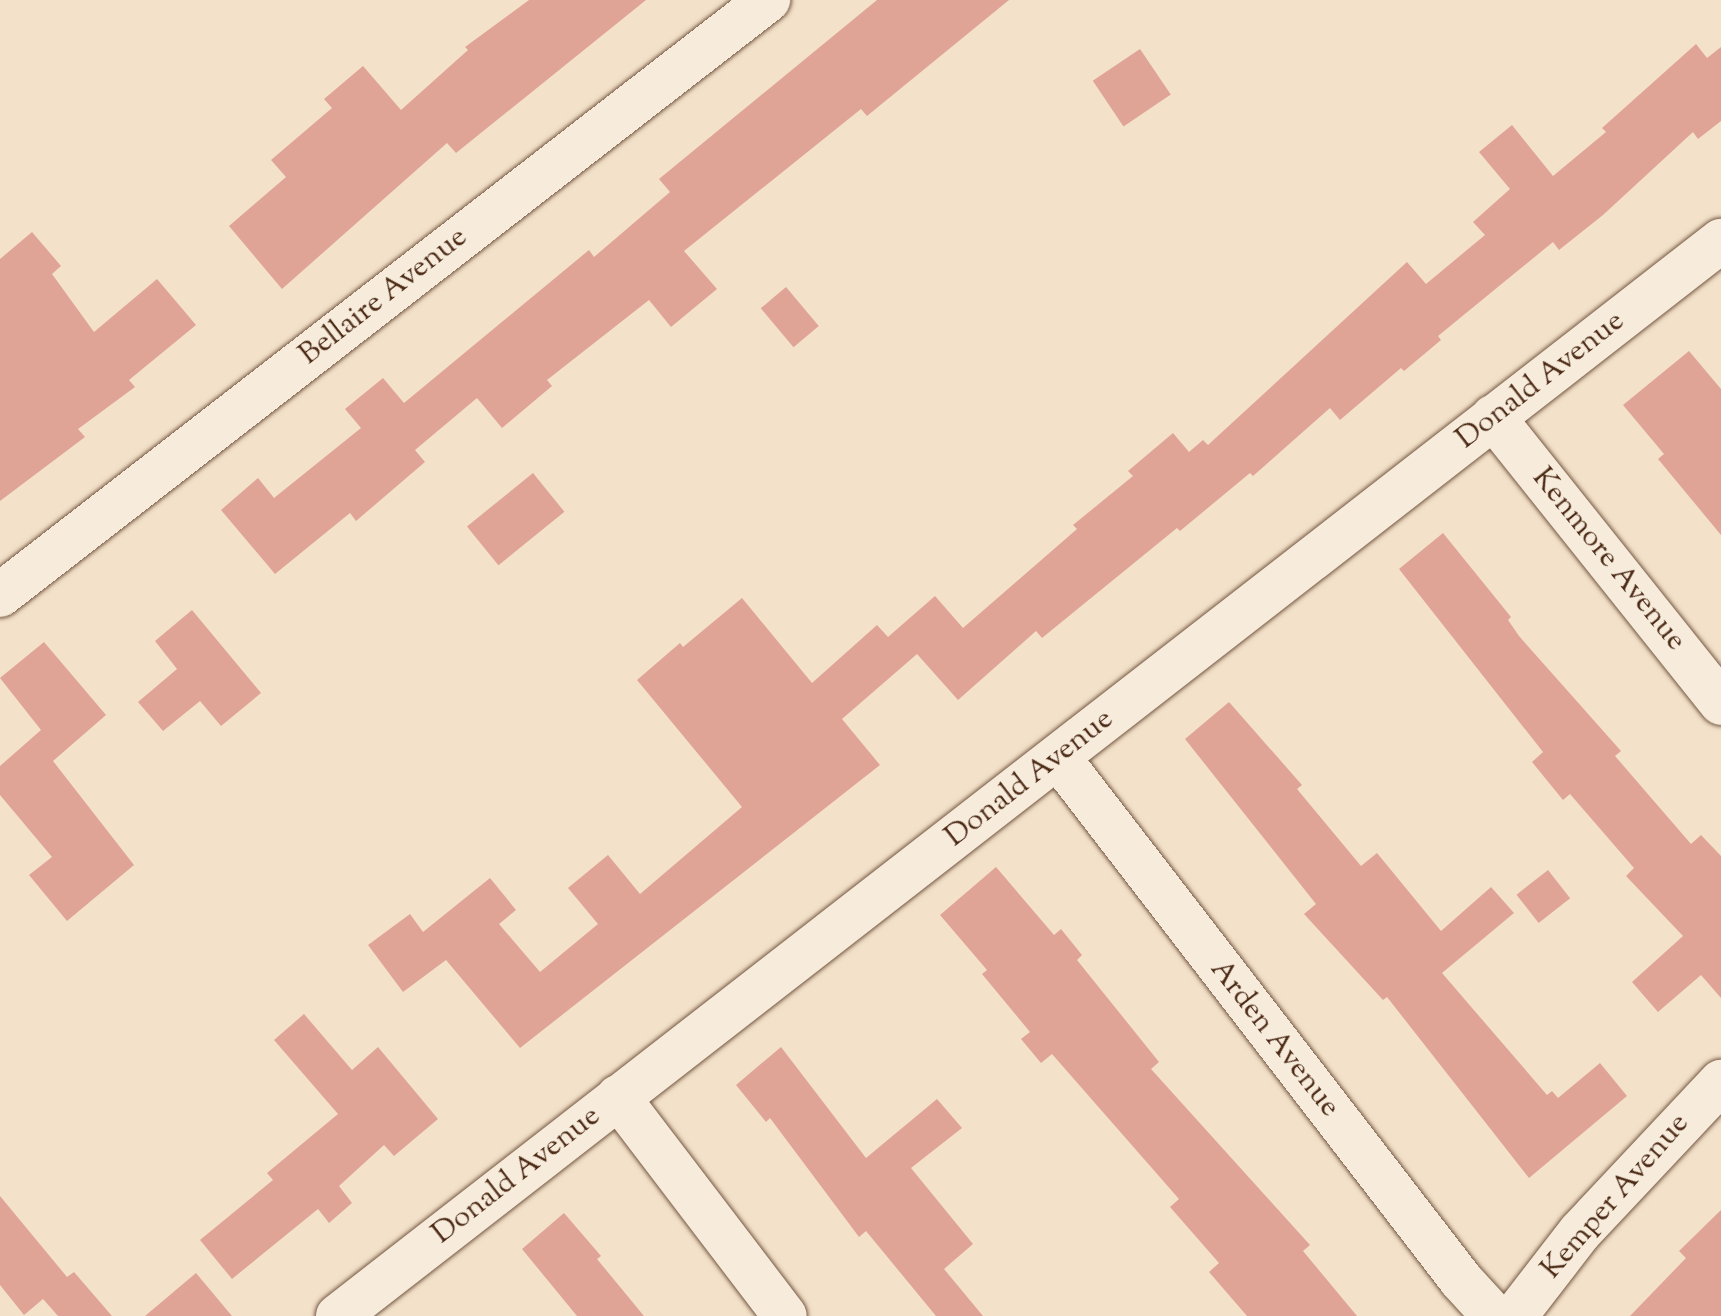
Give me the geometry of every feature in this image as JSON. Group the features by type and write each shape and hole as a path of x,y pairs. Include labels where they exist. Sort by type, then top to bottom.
{"street":[{"name":"Bellaire Avenue","path":"0,595 768,0"},
{"name":"Donald Avenue","path":"338,1316 1721,241"},
{"name":"Kenmore Avenue","path":"1493,417 1721,703"},
{"name":"Arden Avenue","path":"1058,757 1461,1280 1494,1316"},
{"name":"Kemper Avenue","path":"1515,1316 1580,1232 1721,1082"},
{"path":"618,1097 785,1316"}],"building":[{"path":"529,0 646,0 456,153 447,143 282,289 229,226 286,177 271,160 332,108 324,99 363,66 401,110 468,50 465,47"},
{"path":"877,0 1009,0 867,116 861,109 684,251 717,289 671,327 649,300 547,380 552,386 502,428 477,398 415,450 425,462 356,521 350,513 275,574 221,510 258,478 274,498 361,428 345,409 383,378 404,403 589,250 594,257 670,192 659,179"},
{"path":"1696,44 1707,58 1721,47 1721,121 1698,139 1693,132 1603,215 1559,250 1553,242 1438,336 1441,340 1404,371 1401,368 1340,420 1330,408 1253,476 1250,473 1180,531 1177,528 1042,638 1036,631 958,700 917,654 842,719 880,765 520,1048 446,960 403,992 368,945 410,914 423,932 490,878 516,910 499,924 540,972 598,924 568,888 608,855 640,894 742,807 637,680 680,643 683,647 742,598 812,683 877,625 888,637 935,596 963,628 1077,529 1073,525 1133,476 1128,471 1173,433 1189,452 1203,440 1208,445 1407,262 1426,284 1485,235 1473,222 1510,189 1479,152 1512,125 1553,176 1606,132 1602,128"},
{"path":"1140,49 1171,95 1124,126 1093,81"},
{"path":"32,232 61,266 52,274 94,332 157,279 196,325 129,380 135,387 78,429 85,437 0,501 0,259"},
{"path":"786,287 819,326 794,347 761,308"},
{"path":"1689,351 1721,389 1721,535 1658,459 1664,454 1623,405"},
{"path":"533,473 564,512 498,565 467,526"},
{"path":"1443,533 1511,617 1508,620 1519,636 1621,751 1615,756 1691,844 1701,835 1721,856 1721,998 1701,975 1658,1012 1632,982 1683,936 1626,876 1634,868 1570,794 1563,800 1532,762 1543,752 1399,569"},
{"path":"192,610 261,693 221,726 200,701 163,731 138,702 177,669 155,641"},
{"path":"44,642 106,715 53,761 134,865 67,921 29,875 52,857 0,795 0,766 41,730 0,678"},
{"path":"1229,702 1302,785 1297,789 1361,866 1377,853 1441,931 1491,887 1514,913 1442,973 1547,1095 1552,1091 1558,1098 1600,1063 1627,1096 1529,1178 1387,997 1383,1000 1304,914 1316,904 1185,739"},
{"path":"996,867 1054,935 1061,929 1082,955 1077,960 1159,1062 1151,1069 1310,1245 1303,1251 1357,1316 1247,1316 1209,1272 1219,1263 1170,1207 1179,1199 1052,1054 1041,1063 1021,1039 1030,1032 982,974 987,970 940,915"},
{"path":"1548,870 1570,898 1539,923 1516,895"},
{"path":"304,1014 352,1070 378,1047 438,1119 394,1156 384,1145 339,1186 352,1203 329,1223 318,1209 232,1279 200,1240 273,1180 267,1173 338,1114 274,1040"},
{"path":"781,1047 866,1158 937,1099 962,1128 911,1168 973,1244 944,1269 983,1316 936,1316 866,1231 859,1237 770,1118 766,1122 736,1085"},
{"path":"0,1196 67,1277 74,1272 112,1316 58,1316 43,1299 24,1315 0,1285"},
{"path":"1721,1210 1721,1316 1630,1316 1686,1258 1679,1251"},
{"path":"564,1213 601,1256 597,1259 644,1316 577,1316 522,1249"},
{"path":"196,1273 232,1316 145,1316"}]}
